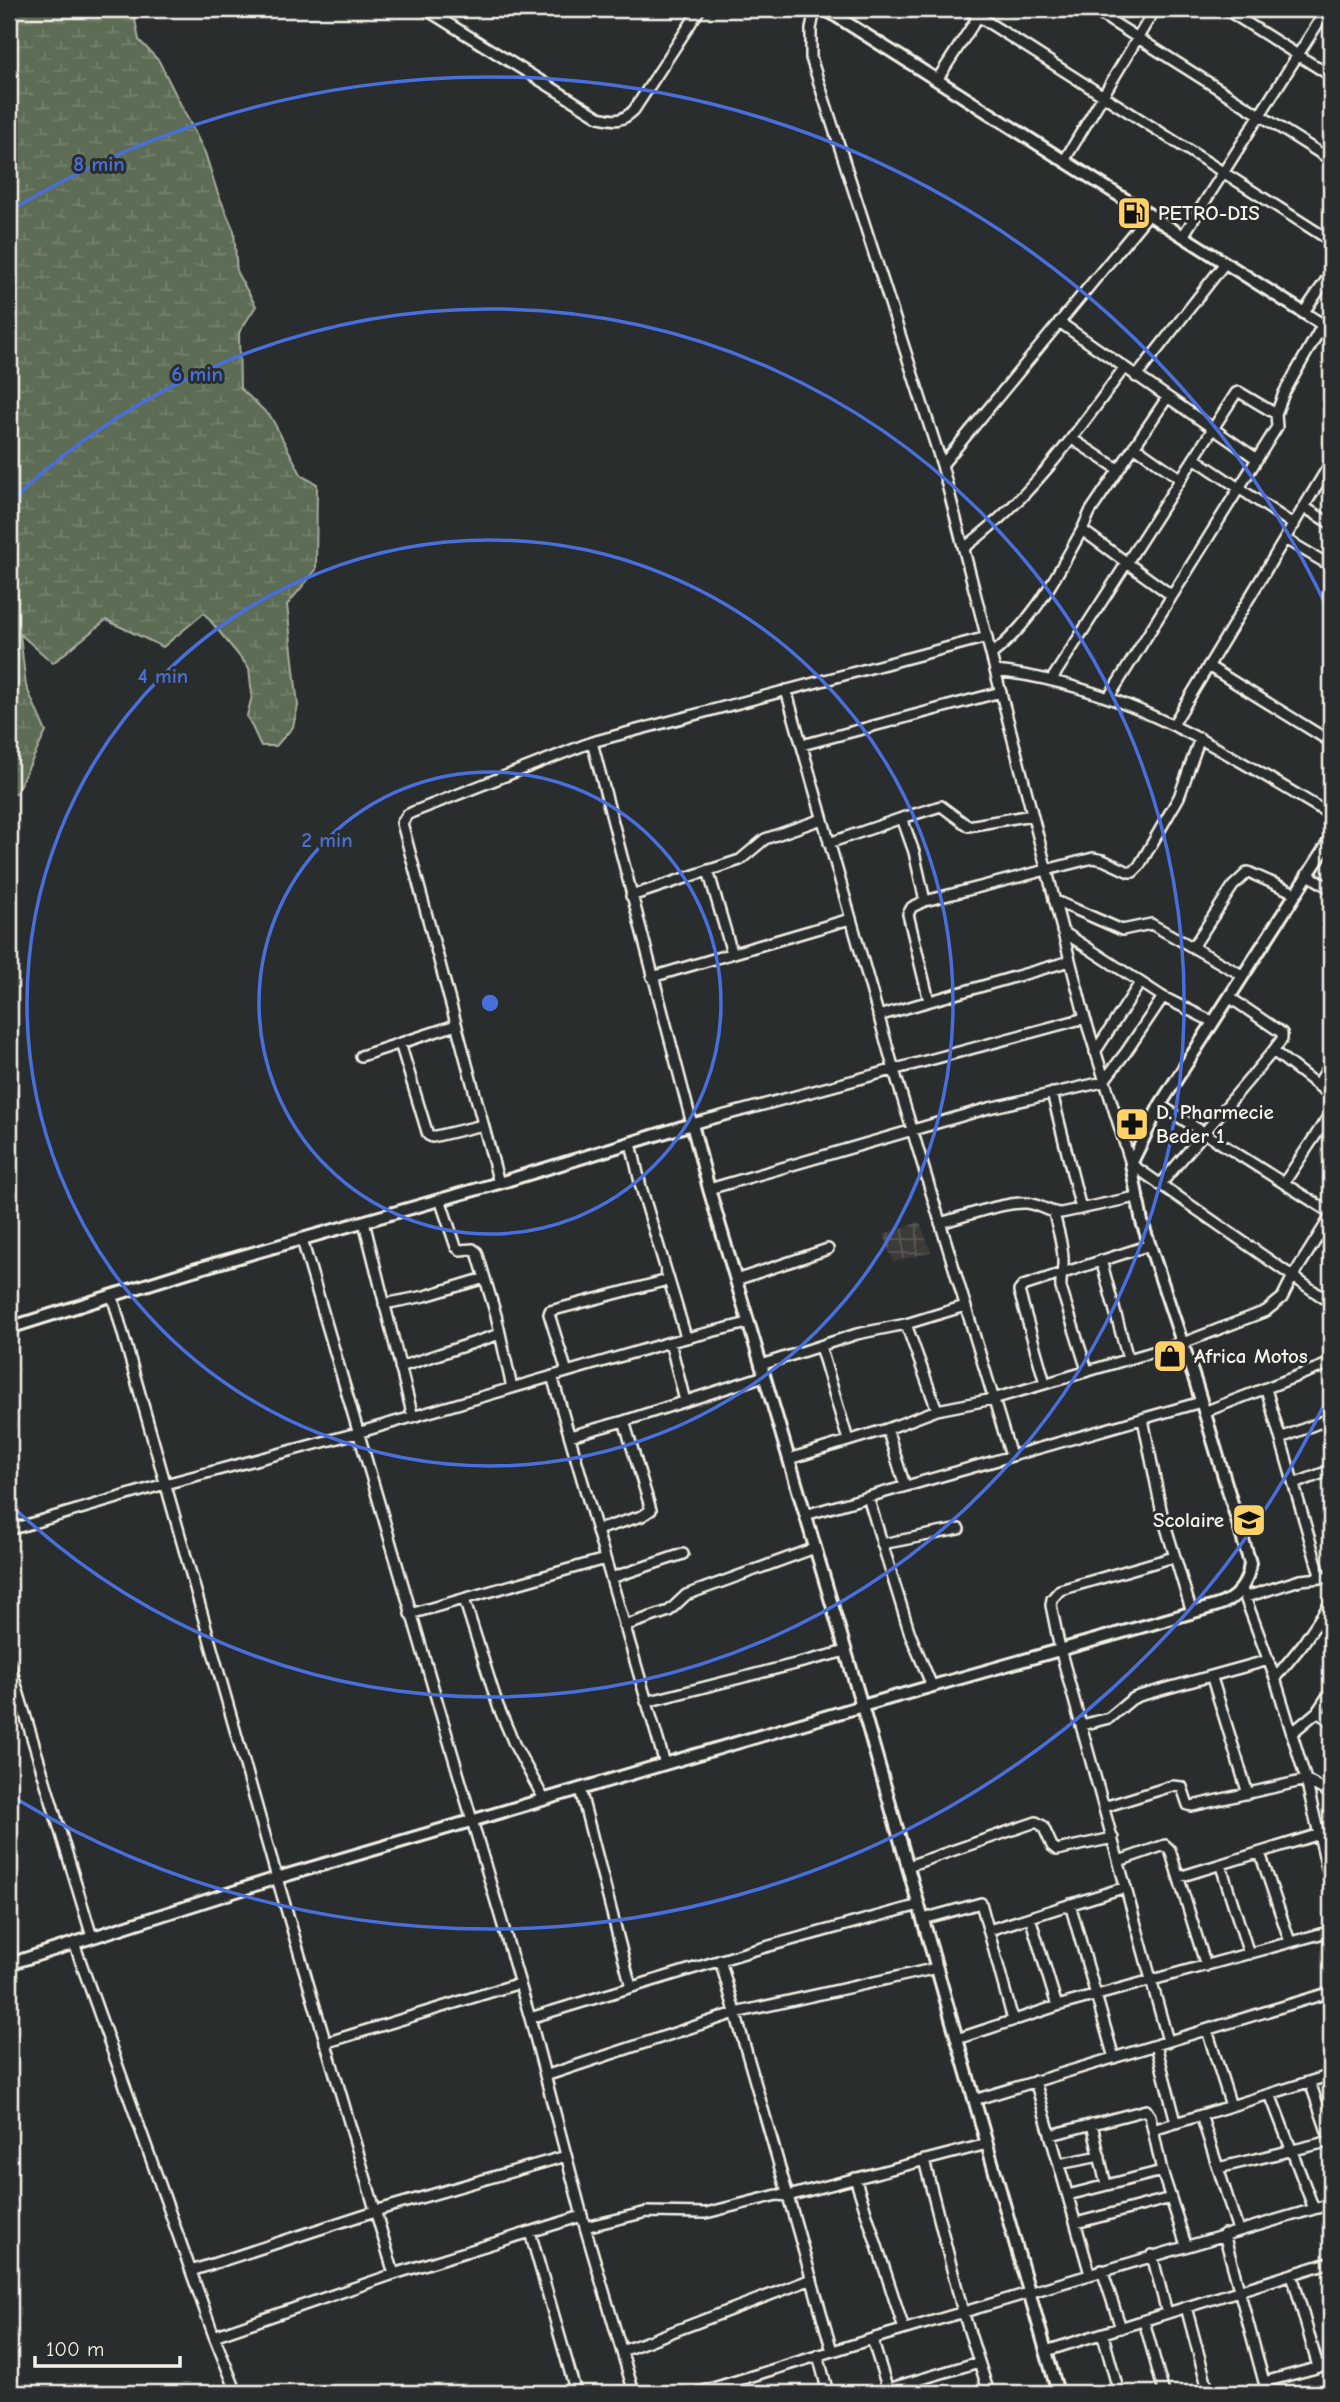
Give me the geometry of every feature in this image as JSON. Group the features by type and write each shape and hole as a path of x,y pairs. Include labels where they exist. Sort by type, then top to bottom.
{"street":[{"path":"425,9 599,117 613,121 626,118 634,110 700,9"},
{"path":"815,9 811,29 811,58 942,465 1085,1018 1131,1164 1136,1197 1150,1245 1250,1563 1244,1593 1293,1732 1331,1881"},
{"path":"825,9 1327,327 1284,393 1276,414 1278,427 1109,697"},
{"path":"967,9 981,13 1102,95 1331,241"},
{"path":"1093,9 1331,160"},
{"path":"1063,160 1155,9"},
{"path":"1226,9 1331,76"},
{"path":"1183,236 1327,9"},
{"path":"937,80 981,13"},
{"path":"942,465 1148,215"},
{"path":"1136,377 1225,263"},
{"path":"1304,312 1331,273"},
{"path":"1059,322 1257,459"},
{"path":"964,548 1016,506 1072,439 1124,368"},
{"path":"1052,679 1236,393 1239,392 1276,414"},
{"path":"991,655 1011,639 1042,602 1082,530 1082,525 1167,398"},
{"path":"1072,439 1118,469"},
{"path":"1134,446 1181,479"},
{"path":"1194,458 1294,525"},
{"path":"1173,725 1331,462"},
{"path":"1304,507 1331,524"},
{"path":"1082,530 1171,596"},
{"path":"1285,539 1331,566"},
{"path":"499,1183 402,827 404,818 413,812 592,742 987,637"},
{"path":"1208,666 1331,742"},
{"path":"995,671 1052,679 1109,697 1200,738 1331,815"},
{"path":"786,691 878,1016 1010,1457"},
{"path":"802,745 1001,692"},
{"path":"929,1001 908,914 912,907 925,901 1093,858 1129,872 1136,869 1179,797 1200,738"},
{"path":"592,742 709,1189 862,1706 1058,2393"},
{"path":"829,843 941,806 968,826 1032,815"},
{"path":"902,818 914,852 925,901"},
{"path":"631,896 740,860 765,839 822,819"},
{"path":"1131,1164 1160,1105 1331,839"},
{"path":"708,870 732,953"},
{"path":"1193,947 1233,886 1248,872 1296,893"},
{"path":"1307,874 1331,889"},
{"path":"1054,900 1122,930 1152,924 1242,975"},
{"path":"652,977 850,919"},
{"path":"1062,931 1163,998 1213,1022"},
{"path":"878,1016 1070,961"},
{"path":"1095,1052 1140,983"},
{"path":"1160,1185 1282,1040 1282,1033 1228,997"},
{"path":"709,1189 912,1129 1103,1082 1163,998"},
{"path":"9,1328 112,1295 692,1124 1085,1018"},
{"path":"361,1056 456,1025"},
{"path":"400,1044 428,1135 432,1137 483,1125"},
{"path":"1273,1051 1331,1095"},
{"path":"1317,1085 1331,1064"},
{"path":"1052,1093 1081,1209"},
{"path":"789,1459 887,1429 937,1410 993,1399 1183,1343 1266,1311 1282,1298 1331,1215 1160,1105"},
{"path":"1284,1183 1331,1112"},
{"path":"631,1143 641,1187 687,1337"},
{"path":"1131,1164 1331,1303"},
{"path":"940,1223 1020,1203 1039,1205 1054,1213 1136,1197"},
{"path":"440,1199 456,1247 477,1252 512,1388"},
{"path":"1054,1213 1063,1255 1061,1288 1087,1370"},
{"path":"364,1222 412,1417"},
{"path":"302,1240 520,1983 585,2227 634,2393"},
{"path":"1045,1383 1019,1290 1023,1286 1060,1273 1150,1245"},
{"path":"736,1280 828,1249"},
{"path":"1101,1260 1128,1359"},
{"path":"384,1304 425,1296 485,1278"},
{"path":"567,1372 550,1311 668,1280"},
{"path":"112,1295 277,1878 394,2274"},
{"path":"569,1436 685,1401 820,1346 965,1306"},
{"path":"9,1530 687,1337 748,1323"},
{"path":"906,1324 937,1410"},
{"path":"400,1367 500,1334"},
{"path":"670,1342 685,1401"},
{"path":"820,1346 848,1440"},
{"path":"805,1514 1143,1419 1203,1407 1266,1388 1331,1363"},
{"path":"552,1376 665,1764"},
{"path":"9,1964 277,1878 862,1706 1192,1613 1244,1593 1326,1577 1294,1484 1266,1388"},
{"path":"1281,1438 1331,1418"},
{"path":"1143,1419 1162,1514 1192,1613"},
{"path":"597,1530 642,1516 651,1510 624,1421"},
{"path":"887,1429 905,1486"},
{"path":"1294,1484 1331,1470"},
{"path":"868,1497 910,1634 932,1686"},
{"path":"882,1544 959,1529"},
{"path":"624,1626 673,1609 686,1595 815,1548"},
{"path":"611,1578 683,1554"},
{"path":"1168,2041 1060,1649 1051,1605 1052,1599 1060,1590 1174,1557"},
{"path":"410,1614 605,1559"},
{"path":"464,1600 498,1706 515,1746 544,1799"},
{"path":"1275,1678 1302,1645 1331,1602"},
{"path":"646,1702 846,1651"},
{"path":"1082,1726 1109,1718 1139,1696 1212,1678 1269,1660"},
{"path":"9,1661 92,1937"},
{"path":"1212,1678 1248,1794"},
{"path":"1293,1732 1317,1712 1331,1692"},
{"path":"1317,1712 1331,1721"},
{"path":"1104,1807 1172,1786 1182,1787 1188,1805 1192,1806 1306,1780 1331,1794"},
{"path":"580,1789 631,1987"},
{"path":"908,1866 1036,1822 1043,1826 1052,1846 1057,1850 1113,1838"},
{"path":"1179,1877 1320,1834"},
{"path":"1119,1861 1166,1845 1179,1877 1206,1966"},
{"path":"1260,1853 1290,1942"},
{"path":"1221,1866 1249,1954"},
{"path":"989,1930 1126,1887"},
{"path":"923,1919 981,1903 1013,2020"},
{"path":"1070,1904 1114,2058"},
{"path":"530,2018 720,1960 919,1905"},
{"path":"1030,1917 1057,2006"},
{"path":"957,2039 1057,2006 1331,1931"},
{"path":"74,1943 214,2336 237,2393"},
{"path":"720,1960 832,2351"},
{"path":"545,2076 735,2013 937,1968"},
{"path":"325,2043 520,1983"},
{"path":"974,2100 1331,1992"},
{"path":"1207,2030 1231,2106"},
{"path":"1156,2045 1176,2122"},
{"path":"1153,2130 1331,2075"},
{"path":"1035,2081 1090,2274"},
{"path":"1217,2168 1331,2141 1310,2082"},
{"path":"1270,2094 1314,2209"},
{"path":"1051,2136 1141,2109 1149,2113 1162,2171 1186,2245"},
{"path":"1200,2115 1238,2230"},
{"path":"1092,2124 1107,2185"},
{"path":"585,2227 639,2213 706,2213 777,2195 788,2196 987,2144"},
{"path":"191,2271 375,2211 566,2156"},
{"path":"1059,2164 1100,2156"},
{"path":"924,2160 963,2312 989,2393"},
{"path":"1068,2195 1162,2171"},
{"path":"855,2178 904,2329"},
{"path":"1076,2223 1171,2198"},
{"path":"699,2393 904,2329 1331,2204"},
{"path":"214,2336 394,2274 582,2216"},
{"path":"530,2232 576,2393"},
{"path":"1224,2234 1266,2393"},
{"path":"1152,2255 1167,2313"},
{"path":"1046,2351 1331,2262"},
{"path":"1102,2270 1121,2328"},
{"path":"1292,2274 1318,2367"},
{"path":"621,2351 812,2279"},
{"path":"1186,2307 1209,2393"},
{"path":"1143,2320 1164,2393"},
{"path":"1102,2335 1119,2393"},
{"path":"872,2339 888,2391 979,2362"},
{"path":"818,2356 828,2393"},
{"path":"1264,2382 1331,2364"}],"shaded area":[{"path":"920,1222 931,1252 893,1262 884,1234"}],"green space":[{"path":"9,9 133,9 139,40 159,61 205,153 234,231 237,273 256,306 239,333 240,388 271,417 302,476 317,484 316,570 287,605 298,706 293,727 276,746 261,746 247,716 252,696 249,668 204,613 163,647 106,620 53,663 20,634 26,686 46,732 16,793 9,795"},
{"path":"9,1047 17,1096 9,1170"}],"place":[{"name":"PETRO-DIS","path":"1134,213"},
{"name":"D. Pharmecie Beder 1","path":"1132,1124"},
{"name":"Africa Motos","path":"1170,1356"},
{"name":"Scolaire","path":"1249,1520"}]}
